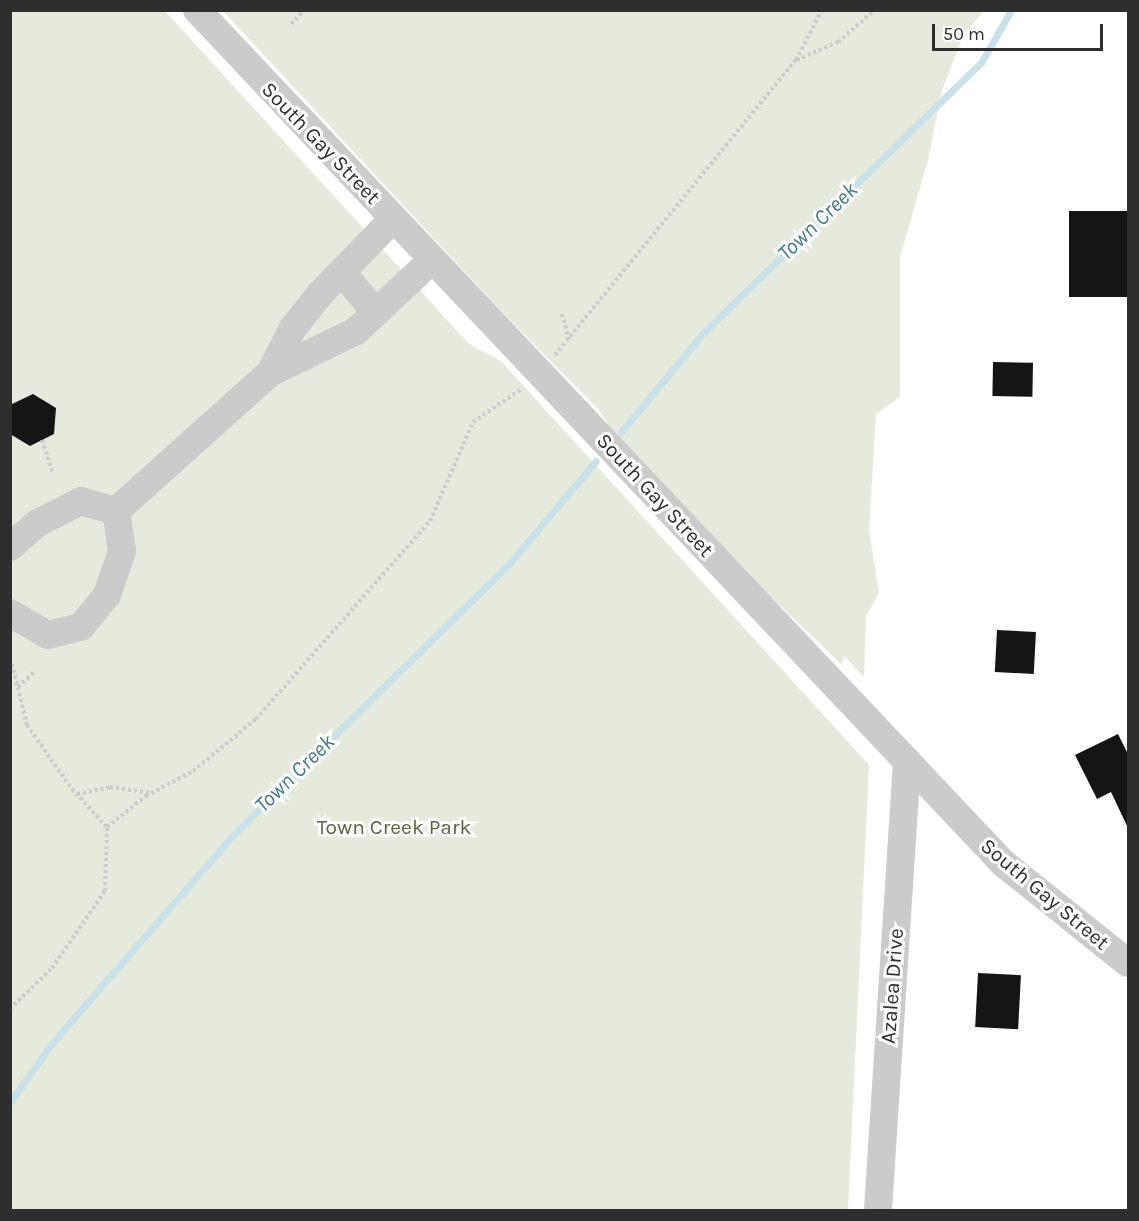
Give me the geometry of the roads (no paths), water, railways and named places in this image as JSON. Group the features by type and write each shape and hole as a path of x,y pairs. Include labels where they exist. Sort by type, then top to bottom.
{"street":[{"name":"South Gay Street","path":"197,10 1003,863 1128,963"},
{"path":"270,373 293,328 393,219"},
{"path":"116,511 270,373 327,348 356,332 432,260"},
{"path":"342,272 376,313"},
{"path":"10,547 38,523 81,501 116,511"},
{"path":"10,613 48,635 81,627 107,595 122,551 116,511"},
{"name":"Azalea Drive","path":"878,1210 907,761"}],"waterway":[{"name":"Town Creek","path":"621,432 705,331 981,63 1011,10"},
{"name":"Town Creek","path":"10,1102 53,1042 231,837 508,565 596,461"}],"park label":[{"name":"Town Creek Park","path":"394,827"}]}
